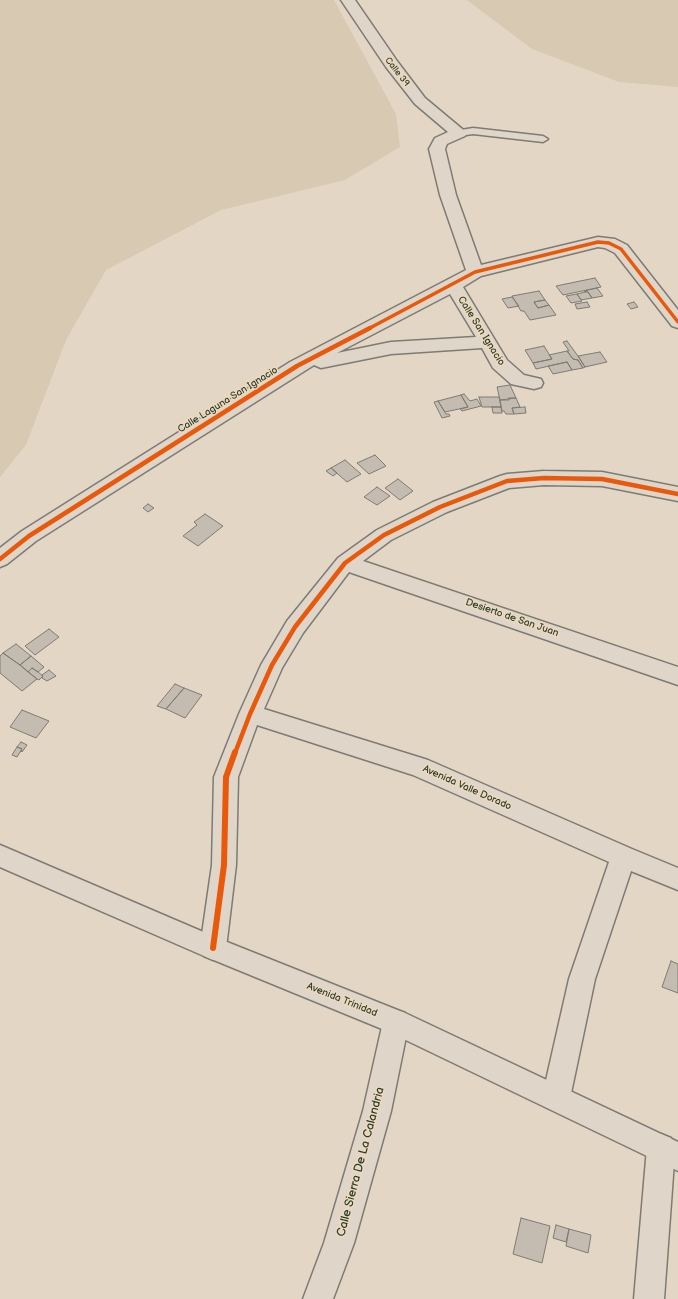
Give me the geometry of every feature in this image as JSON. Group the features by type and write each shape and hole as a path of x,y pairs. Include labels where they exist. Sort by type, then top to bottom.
{"street":[{"name":"Calle 39","path":"348,0 390,64 420,101 459,133"},
{"path":"459,133 441,141 436,149 448,194 475,272"},
{"name":"Calle Laguna San Ignacio","path":"0,559 29,536 297,366 453,285 475,272 598,242 609,243 621,249 678,322"},
{"name":"Calle San Ignacio","path":"453,285 500,364 509,374 518,380 534,383"},
{"path":"297,366 391,348 488,342"},
{"path":"213,948 224,865 226,777 250,714 272,665 295,628 328,583 345,563 391,531 440,507 507,481 544,478 602,479 678,494"},
{"name":"Desierto de San Juan","path":"345,563 420,587 678,676"},
{"name":"Avenida Valle Dorado","path":"250,714 420,767 622,857 678,879"},
{"name":"Avenida Trinidad","path":"0,856 213,948 396,1022 669,1152"},
{"path":"556,1098 582,979 622,857"},
{"name":"Calle Sierra De La Calandria","path":"318,1299 339,1243 377,1112 396,1022"},
{"path":"649,1299 669,1152"}],"lane":[{"path":"459,133 473,131 543,138"}],"shaded area":[{"path":"0,0 334,0 396,114 400,147 345,180 221,210 106,270 66,340 26,445 0,477"},
{"path":"467,0 678,0 678,87 619,82 532,49"}],"building":[{"path":"595,278 601,287 563,295 556,286"},
{"path":"597,288 603,296 592,298 588,292 584,291"},
{"path":"539,291 545,300 534,302 538,308 549,305 556,315 530,320 524,311 521,311 512,296"},
{"path":"588,292 592,298 581,300 577,294"},
{"path":"577,294 582,301 571,303 566,296"},
{"path":"512,297 519,306 508,308 502,299"},
{"path":"545,300 549,305 538,308 534,302"},
{"path":"587,302 590,307 577,309 575,304"},
{"path":"634,302 638,307 631,309 627,304"},
{"path":"567,341 585,367 583,368 578,360 573,359 567,351 569,351 563,342"},
{"path":"544,346 552,359 533,363 525,350"},
{"path":"567,351 573,359 578,360 583,368 572,370 567,362 536,369 533,363 552,359 549,355"},
{"path":"600,352 607,362 585,367 578,356"},
{"path":"567,362 572,370 553,374 548,366"},
{"path":"510,385 516,398 500,400 497,387"},
{"path":"464,394 470,401 477,399 481,406 462,411 460,409 468,407 461,395"},
{"path":"461,395 468,407 445,412 438,401"},
{"path":"479,397 499,397 501,407 482,407"},
{"path":"509,398 516,398 520,407 512,408 514,414 506,414 502,411 500,400 509,400"},
{"path":"438,401 446,414 449,414 450,416 442,418 434,402"},
{"path":"492,407 501,407 502,413 493,413"},
{"path":"525,407 526,413 514,414 512,408"},
{"path":"375,455 386,466 369,474 357,463"},
{"path":"345,460 361,474 347,482 331,468"},
{"path":"331,468 337,473 333,476 326,471"},
{"path":"398,479 413,491 400,500 385,488"},
{"path":"377,487 390,496 377,505 364,497"},
{"path":"148,504 154,508 148,512 143,508"},
{"path":"205,514 223,526 198,546 183,536 197,525 194,522"},
{"path":"49,629 59,637 35,655 25,646"},
{"path":"16,644 31,656 20,665 3,653"},
{"path":"3,653 37,679 22,691 0,673 0,656"},
{"path":"31,656 44,667 38,672 32,668 28,672 20,665"},
{"path":"32,668 43,676 39,680 28,672"},
{"path":"49,670 56,676 47,681 42,678 42,675"},
{"path":"175,684 184,688 166,709 157,706"},
{"path":"184,688 202,695 185,718 166,709"},
{"path":"22,710 49,721 36,738 10,727"},
{"path":"21,742 27,745 22,752 22,749 17,747"},
{"path":"17,747 22,749 17,757 12,755"},
{"path":"671,961 678,964 678,993 662,987"},
{"path":"521,1218 550,1226 542,1263 513,1254"},
{"path":"556,1225 569,1229 566,1242 553,1238"},
{"path":"569,1229 591,1235 588,1253 566,1246"}],"cycle path":[{"path":"0,559 29,536 297,366 453,285 475,272 598,242 609,243 621,249 678,322"},
{"path":"213,948 224,865 226,777 250,714 272,665 295,627 345,563 384,535 440,507 507,481 544,478 602,479 678,494"}]}
